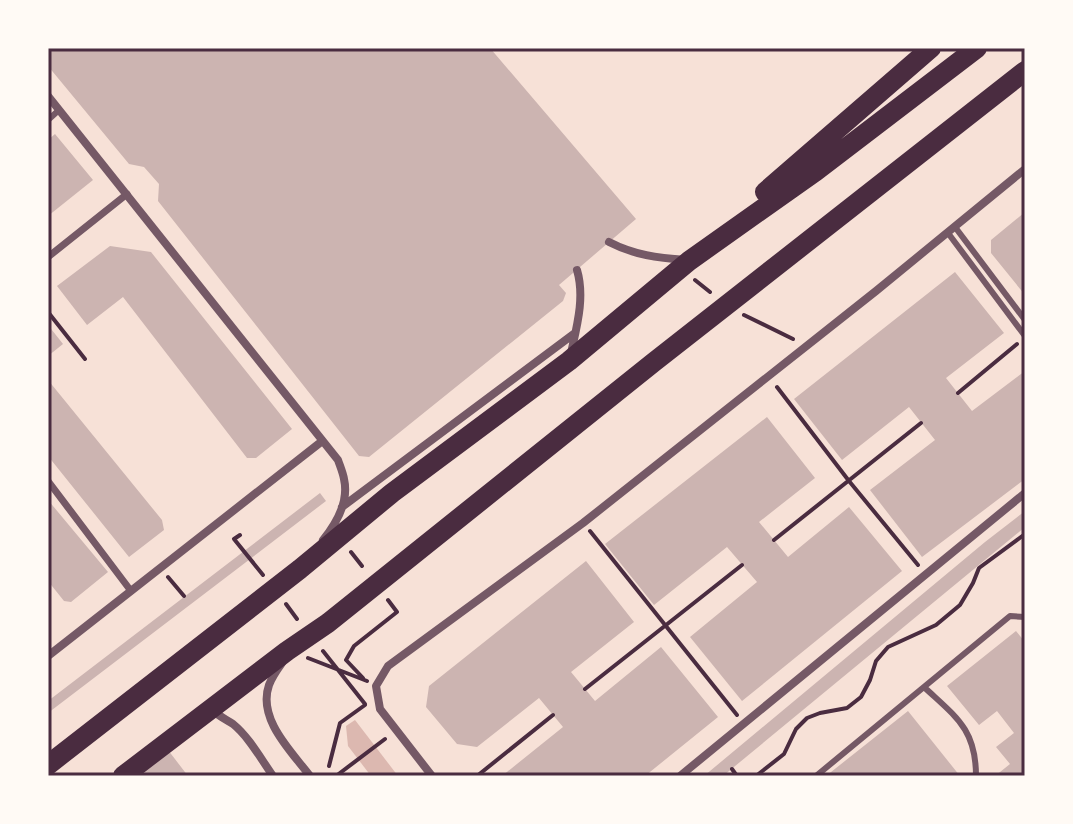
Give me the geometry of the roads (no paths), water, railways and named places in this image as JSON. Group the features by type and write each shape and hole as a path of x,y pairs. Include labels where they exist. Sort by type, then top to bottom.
{"highway":[{"path":"713,242 743,211 931,48"},
{"path":"48,765 300,569 392,493 569,361 713,242 816,171 977,48"},
{"path":"123,776 212,709 296,654 328,623 1025,71"}],"street":[{"path":"48,96 338,460 345,481 344,501 329,532 300,569"},
{"path":"432,776 380,709 376,686 388,666 583,523 1025,169"},
{"path":"48,257 127,194"},
{"path":"609,242 652,258 689,261"},
{"path":"569,361 580,293 577,270"},
{"path":"341,508 575,333"},
{"path":"48,656 321,442"},
{"path":"48,481 131,591"},
{"path":"680,776 1025,493"},
{"path":"296,654 268,686 267,707 275,729 310,776"},
{"path":"212,709 243,735 273,776"}],"lane":[{"path":"48,120 59,110"},
{"path":"952,230 1025,320"},
{"path":"952,230 1025,337"},
{"path":"816,776 1010,616 1025,617"},
{"path":"924,687 962,723 972,741 976,776"}]}
